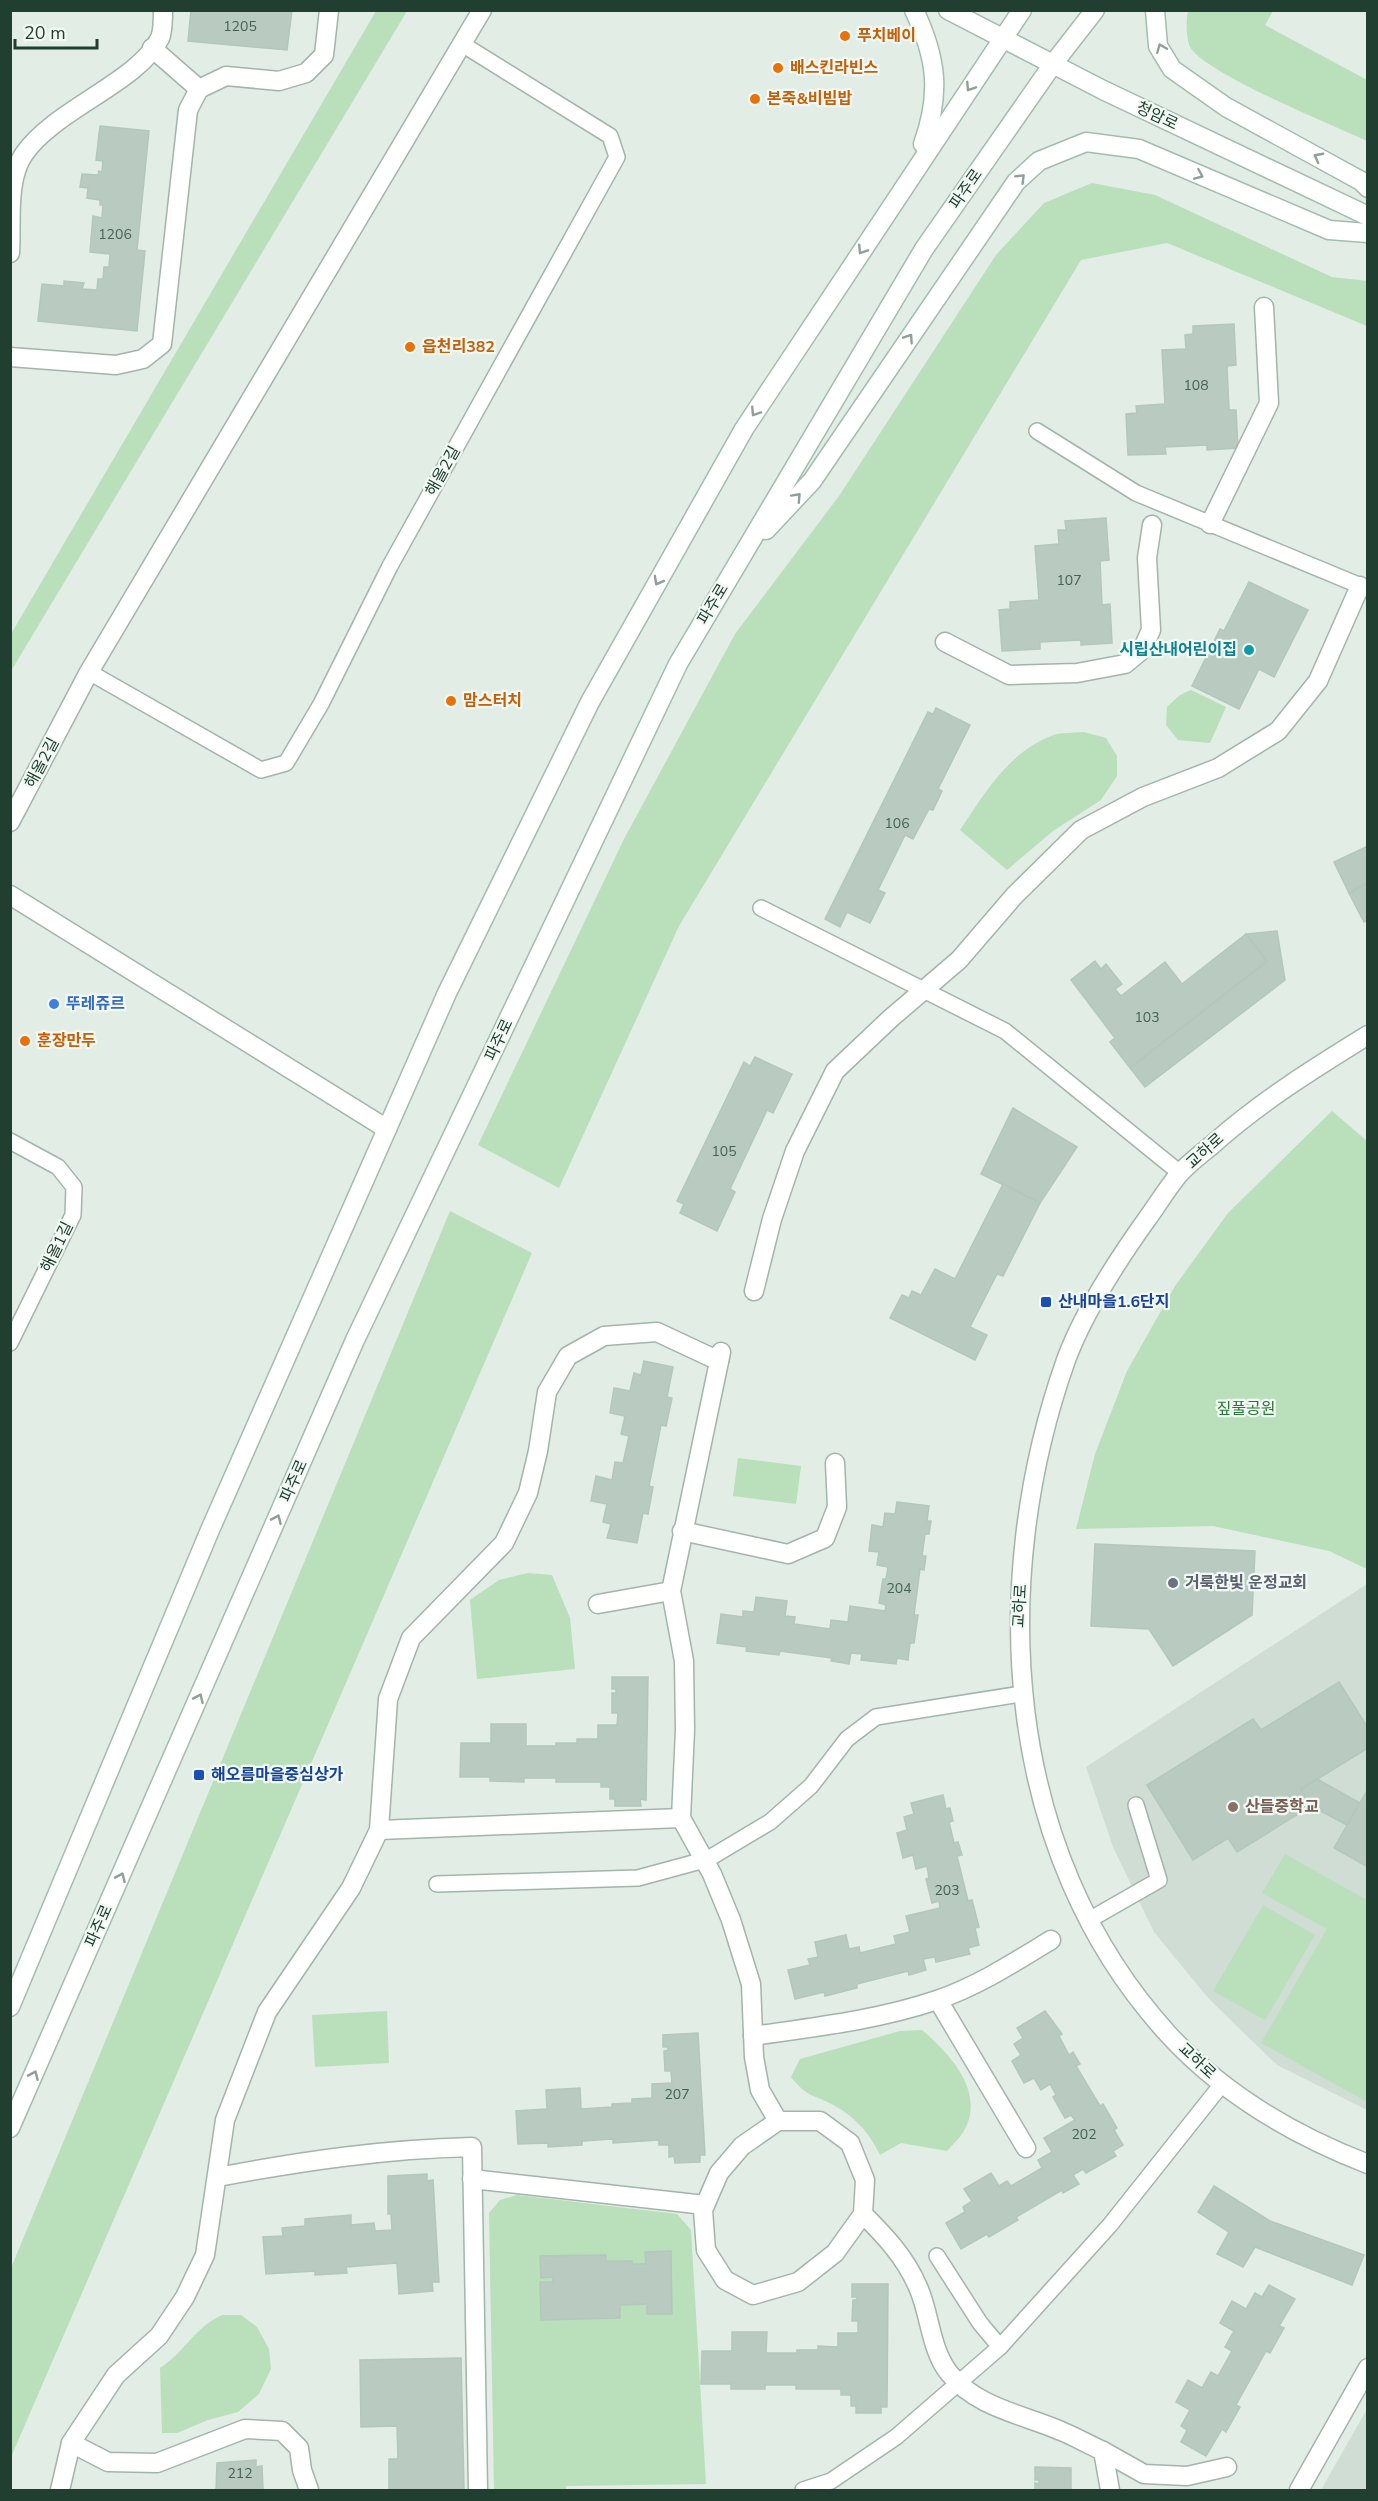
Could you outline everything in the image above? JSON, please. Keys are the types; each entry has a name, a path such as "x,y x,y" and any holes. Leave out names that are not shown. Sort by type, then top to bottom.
{"street":[{"path":"10,253 14,177 24,154 45,130 142,61 160,37 163,10"},
{"path":"10,357 116,365 143,358 162,344 188,110 199,89 226,76 279,81 306,73 324,55 329,10"},
{"name":"해올2길","path":"10,822 89,672 482,10"},
{"path":"910,176 931,122 935,83 929,42 914,10"},
{"name":"청암로","path":"948,10 1053,64 1368,216"},
{"path":"10,2007 210,1530 447,993 590,702 744,429 1022,10"},
{"name":"파주로","path":"10,2128 355,1340 678,664 924,249 1053,64 1095,10"},
{"path":"1155,10 1158,46 1172,69 1226,107 1361,181 1368,188"},
{"path":"152,48 199,89"},
{"path":"742,555 812,481 1016,182 1039,161 1086,142 1139,149 1329,230 1368,233"},
{"path":"1210,524 1269,403 1264,307"},
{"path":"945,642 1009,675 1077,673 1125,664 1142,650 1151,630 1147,558 1152,525"},
{"path":"753,1291 772,1219 795,1151 835,1071 959,960 1014,896 1081,830 1143,797 1218,768 1278,732 1318,681 1364,587"},
{"path":"10,895 387,1129"},
{"name":"교하로","path":"1368,1035 1285,1086 1241,1119 1180,1173 1113,1267 1067,1358 1035,1471 1025,1521 1018,1642 1021,1694 1029,1739 1049,1820 1076,1896 1121,1975 1168,2034 1222,2084 1279,2123 1321,2146 1368,2164"},
{"path":"60,2490 71,2443 116,2375 159,2336 184,2297 205,2255 225,2120 267,2012 351,1888 379,1830 388,1699 411,1638 504,1543 528,1493 538,1451 547,1392 568,1356 604,1336 657,1332 720,1357 671,1591 684,1661 685,1730 681,1818 704,1860 731,1920 751,1984 753,2036 760,2090 778,2121"},
{"path":"682,1531 788,1554 825,1538 837,1508 835,1463"},
{"path":"598,1604 671,1591"},
{"path":"379,1830 681,1818"},
{"path":"753,2036 855,2021 938,2000 993,1976 1051,1940"},
{"path":"938,2000 1026,2148"},
{"path":"778,2121 820,2121 850,2143 865,2180 863,2214 835,2253 798,2282 753,2295 725,2280 706,2250 703,2210 705,2205 719,2173 742,2146 778,2121"},
{"path":"218,2177 312,2159 405,2148 472,2147 478,2490"},
{"path":"472,2179 705,2205"},
{"path":"863,2214 898,2248 919,2288 933,2336 948,2372 975,2397 999,2409 1062,2431 1144,2474 1188,2476 1227,2467"},
{"path":"1299,2490 1368,2368"},
{"path":"71,2443 108,2462 157,2463 244,2429 282,2431 299,2448 302,2470 309,2490"},
{"path":"1103,2451 1110,2490"}],"lane":[{"name":"해올2길","path":"89,672 261,770 286,763 309,724 390,566 617,157 610,136 462,44"},
{"path":"1037,431 1136,493 1364,587"},
{"path":"761,908 1005,1032 1180,1173"},
{"name":"해올1길","path":"10,1141 58,1167 74,1187 73,1215 10,1343"},
{"path":"436,1884 621,1880 638,1878 704,1860 770,1822 811,1786 847,1739 876,1717 1021,1694"},
{"path":"1089,1920 1158,1880 1136,1805"},
{"path":"803,2490 831,2481 896,2437 1000,2347 1110,2225 1222,2084"},
{"path":"937,2256 980,2324 1000,2347"}],"shaded area":[{"name":"산들중학교","path":"1367,1584 1367,2110 1277,2065 1209,1999 1154,1932 1113,1847 1086,1767"},
{"path":"1367,2409 1367,2490 1321,2490"}],"green space":[{"path":"376,11 407,11 11,671 11,634"},
{"path":"1188,11 1273,11 1265,25 1367,80 1367,141 1244,84 1201,58 1190,47 1187,29"},
{"path":"1092,183 1155,195 1332,277 1367,281 1367,326 1167,243 1081,260 679,926 559,1188 478,1145 624,839 735,634 839,496 996,255 1044,203"},
{"path":"1191,690 1226,707 1210,743 1178,740 1166,725 1167,707 1180,695"},
{"path":"1084,732 1106,738 1117,756 1117,776 1101,800 1053,831 1007,870 960,830 978,802 1022,752 1055,735"},
{"name":"짚풀공원","path":"1332,1111 1367,1141 1367,1569 1329,1551 1213,1526 1076,1529 1095,1454 1127,1371 1175,1286 1228,1213"},
{"path":"450,1211 532,1253 11,2457 11,2268"},
{"path":"738,1458 801,1466 796,1504 733,1496"},
{"path":"528,1573 552,1575 570,1618 575,1669 477,1679 470,1600 499,1580"},
{"path":"1285,1854 1367,1900 1367,2102 1261,2043 1327,1929 1262,1893"},
{"path":"1263,1905 1315,1935 1265,2020 1213,1991"},
{"path":"387,2011 389,2063 315,2067 312,2015"},
{"path":"922,2030 953,2061 967,2087 971,2101 970,2115 965,2129 947,2151 901,2143 880,2155 872,2140 857,2122 837,2107 807,2093 791,2077 800,2059 900,2031"},
{"path":"517,2195 677,2214 691,2230 706,2484 566,2486 566,2490 494,2490 489,2213 500,2200"},
{"path":"222,2315 241,2315 257,2327 269,2349 271,2369 259,2394 238,2412 208,2420 177,2433 162,2433 160,2368 169,2362 204,2326"}],"building":[{"path":"191,10 292,10 287,50 188,41"},
{"path":"100,126 149,131 137,250 145,251 137,331 38,321 42,284 64,286 64,281 84,283 82,289 97,290 98,279 103,279 104,267 109,267 110,254 90,252 93,216 102,218 103,205 100,205 100,200 87,198 88,188 80,187 82,174 98,175 99,171 102,172 103,161 96,160"},
{"path":"1234,324 1236,365 1227,366 1229,410 1236,410 1238,448 1207,450 1207,445 1165,447 1166,454 1128,455 1126,414 1137,413 1136,406 1165,404 1162,350 1186,349 1185,335 1193,334 1193,326"},
{"path":"1106,518 1109,560 1100,561 1102,605 1110,604 1112,643 1081,645 1081,640 1040,642 1040,649 1002,651 999,610 1010,609 1010,602 1039,600 1035,546 1059,544 1058,530 1066,530 1065,521"},
{"name":"시립산내어린이집","path":"1249,582 1308,610 1274,677 1259,669 1239,709 1192,686 1220,629 1224,631"},
{"path":"936,708 970,725 938,789 942,791 933,810 929,809 913,839 905,835 878,890 885,893 870,923 847,912 840,927 825,919 928,712 933,714"},
{"path":"1368,846 1368,883 1349,893 1334,862"},
{"path":"1368,883 1368,920 1364,922 1349,893"},
{"path":"1277,931 1285,980 1145,1087 1130,1068 1267,961 1246,934"},
{"path":"1246,934 1267,961 1130,1068 1110,1042 1115,1038 1071,980 1095,961 1101,969 1106,964 1122,984 1115,989 1121,996 1165,962 1182,984"},
{"path":"755,1057 792,1074 773,1113 767,1110 730,1189 735,1192 717,1231 680,1213 684,1204 677,1201 744,1062 750,1066"},
{"path":"1013,1108 1077,1147 1040,1203 981,1174"},
{"path":"1003,1184 1040,1203 1003,1276 997,1274 970,1327 987,1335 975,1360 890,1318 902,1295 909,1298 912,1291 921,1295 935,1269 955,1279"},
{"path":"644,1361 673,1367 667,1397 672,1398 666,1426 661,1425 649,1486 653,1487 648,1514 643,1513 637,1543 607,1538 611,1524 603,1522 607,1504 591,1501 596,1476 612,1480 615,1462 623,1463 629,1436 621,1434 625,1416 610,1413 614,1388 630,1391 634,1373 641,1375"},
{"path":"897,1502 929,1506 927,1521 931,1521 929,1534 925,1534 922,1556 926,1556 924,1570 920,1569 914,1615 918,1615 914,1643 910,1643 908,1660 897,1658 896,1664 861,1660 862,1654 851,1653 849,1664 831,1661 832,1658 780,1651 779,1655 746,1651 747,1647 717,1643 721,1614 743,1617 743,1611 754,1612 756,1597 787,1601 785,1616 795,1617 794,1624 830,1629 831,1620 848,1622 850,1606 885,1611 886,1605 879,1603 883,1579 886,1579 888,1567 877,1565 879,1552 869,1551 872,1525 883,1527 885,1513 895,1514"},
{"name":"거룩한빛 운정교회","path":"1095,1544 1255,1551 1252,1615 1173,1666 1149,1629 1091,1626"},
{"path":"612,1677 648,1677 646,1800 640,1799 641,1806 615,1806 615,1799 610,1799 610,1787 601,1787 601,1782 556,1782 556,1778 524,1778 524,1782 490,1781 490,1777 460,1777 461,1743 491,1743 491,1724 526,1724 526,1746 556,1746 556,1743 577,1743 577,1739 598,1739 598,1725 617,1725 618,1713 612,1713 612,1693 616,1693 616,1689 612,1689"},
{"path":"1339,1682 1368,1728 1368,1748 1301,1789 1311,1806 1237,1852 1228,1838 1193,1860 1147,1785 1253,1719 1261,1730"},
{"path":"1317,1779 1360,1803 1347,1825 1311,1806 1301,1789"},
{"path":"1368,1789 1368,1867 1334,1848"},
{"path":"943,1795 946,1809 950,1808 953,1821 949,1822 954,1843 958,1842 962,1855 957,1856 968,1901 972,1900 979,1927 975,1928 979,1945 968,1948 970,1954 936,1962 935,1957 923,1959 926,1970 909,1975 908,1971 857,1984 857,1988 825,1996 824,1992 795,1999 788,1970 810,1965 808,1959 818,1957 815,1942 846,1935 849,1949 859,1947 860,1953 896,1944 894,1936 910,1932 906,1916 940,1908 939,1901 932,1903 926,1879 929,1878 927,1866 916,1869 913,1855 903,1858 897,1833 907,1830 904,1817 914,1814 911,1803"},
{"path":"1045,2011 1062,2034 1059,2036 1069,2055 1073,2052 1080,2064 1076,2066 1100,2106 1103,2104 1117,2128 1114,2130 1123,2145 1113,2151 1116,2156 1086,2173 1083,2169 1073,2175 1079,2184 1063,2193 1062,2190 1016,2217 1018,2220 989,2237 987,2234 961,2249 946,2223 965,2212 963,2207 972,2201 964,2189 991,2173 999,2186 1007,2181 1011,2186 1042,2168 1038,2160 1052,2152 1044,2138 1075,2120 1071,2115 1065,2118 1053,2097 1056,2095 1050,2084 1041,2090 1034,2078 1024,2083 1012,2061 1021,2055 1014,2044 1023,2038 1017,2028"},
{"path":"698,2033 705,2155 700,2155 700,2162 675,2163 674,2156 669,2157 669,2145 659,2145 659,2140 613,2143 613,2139 582,2141 582,2145 548,2147 548,2143 518,2144 516,2111 547,2109 546,2090 580,2088 581,2109 612,2107 612,2104 632,2103 632,2099 652,2098 652,2084 672,2083 671,2071 665,2071 664,2051 668,2050 668,2047 663,2047 663,2035"},
{"path":"427,2174 427,2181 433,2180 439,2282 432,2282 433,2291 399,2294 397,2263 346,2267 347,2273 315,2275 315,2271 266,2274 263,2237 283,2236 282,2228 305,2226 305,2219 351,2215 351,2225 374,2223 375,2231 392,2230 391,2214 388,2214 388,2176"},
{"path":"1214,2186 1270,2221 1364,2255 1352,2285 1255,2247 1243,2267 1217,2254 1229,2232 1198,2212"},
{"path":"671,2251 672,2314 647,2314 647,2304 620,2305 620,2318 541,2320 540,2282 553,2282 553,2277 541,2278 540,2256 606,2255 606,2261 632,2261 632,2264 646,2264 645,2252"},
{"path":"852,2284 888,2284 887,2407 881,2407 881,2413 856,2413 856,2406 851,2406 851,2395 841,2395 841,2389 796,2389 796,2385 765,2385 765,2389 731,2389 731,2384 701,2384 702,2351 732,2351 732,2332 767,2332 766,2353 797,2353 797,2350 818,2350 818,2346 838,2347 838,2333 858,2333 858,2321 852,2321 853,2300 857,2300 857,2297 852,2297"},
{"path":"1269,2285 1295,2299 1279,2326 1284,2328 1270,2353 1266,2351 1236,2405 1240,2407 1226,2432 1222,2429 1206,2456 1181,2442 1187,2430 1181,2426 1190,2410 1176,2402 1188,2380 1202,2388 1211,2372 1218,2376 1232,2351 1225,2347 1234,2331 1220,2323 1232,2301 1246,2309 1255,2293 1262,2297"},
{"path":"461,2358 464,2490 389,2490 389,2459 398,2459 397,2426 361,2427 360,2360"},
{"path":"256,2460 256,2467 262,2466 263,2490 216,2490 217,2463"},
{"path":"1035,2467 1071,2468 1071,2490 1035,2490 1035,2483 1039,2484 1039,2480 1035,2480"}],"place":[{"name":"푸치베이","path":"845,36"},
{"name":"배스킨라빈스","path":"778,68"},
{"name":"본죽&비빔밥","path":"755,99"},
{"name":"읍천리382","path":"410,347"},
{"name":"시립산내어린이집","path":"1249,650"},
{"name":"맘스터치","path":"451,701"},
{"name":"뚜레쥬르","path":"54,1004"},
{"name":"훈장만두","path":"25,1041"},
{"name":"산내마을1.6단지","path":"1046,1302"},
{"name":"거룩한빛 운정교회","path":"1173,1583"},
{"name":"해오름마을중심상가","path":"199,1775"},
{"name":"산들중학교","path":"1233,1807"}]}
